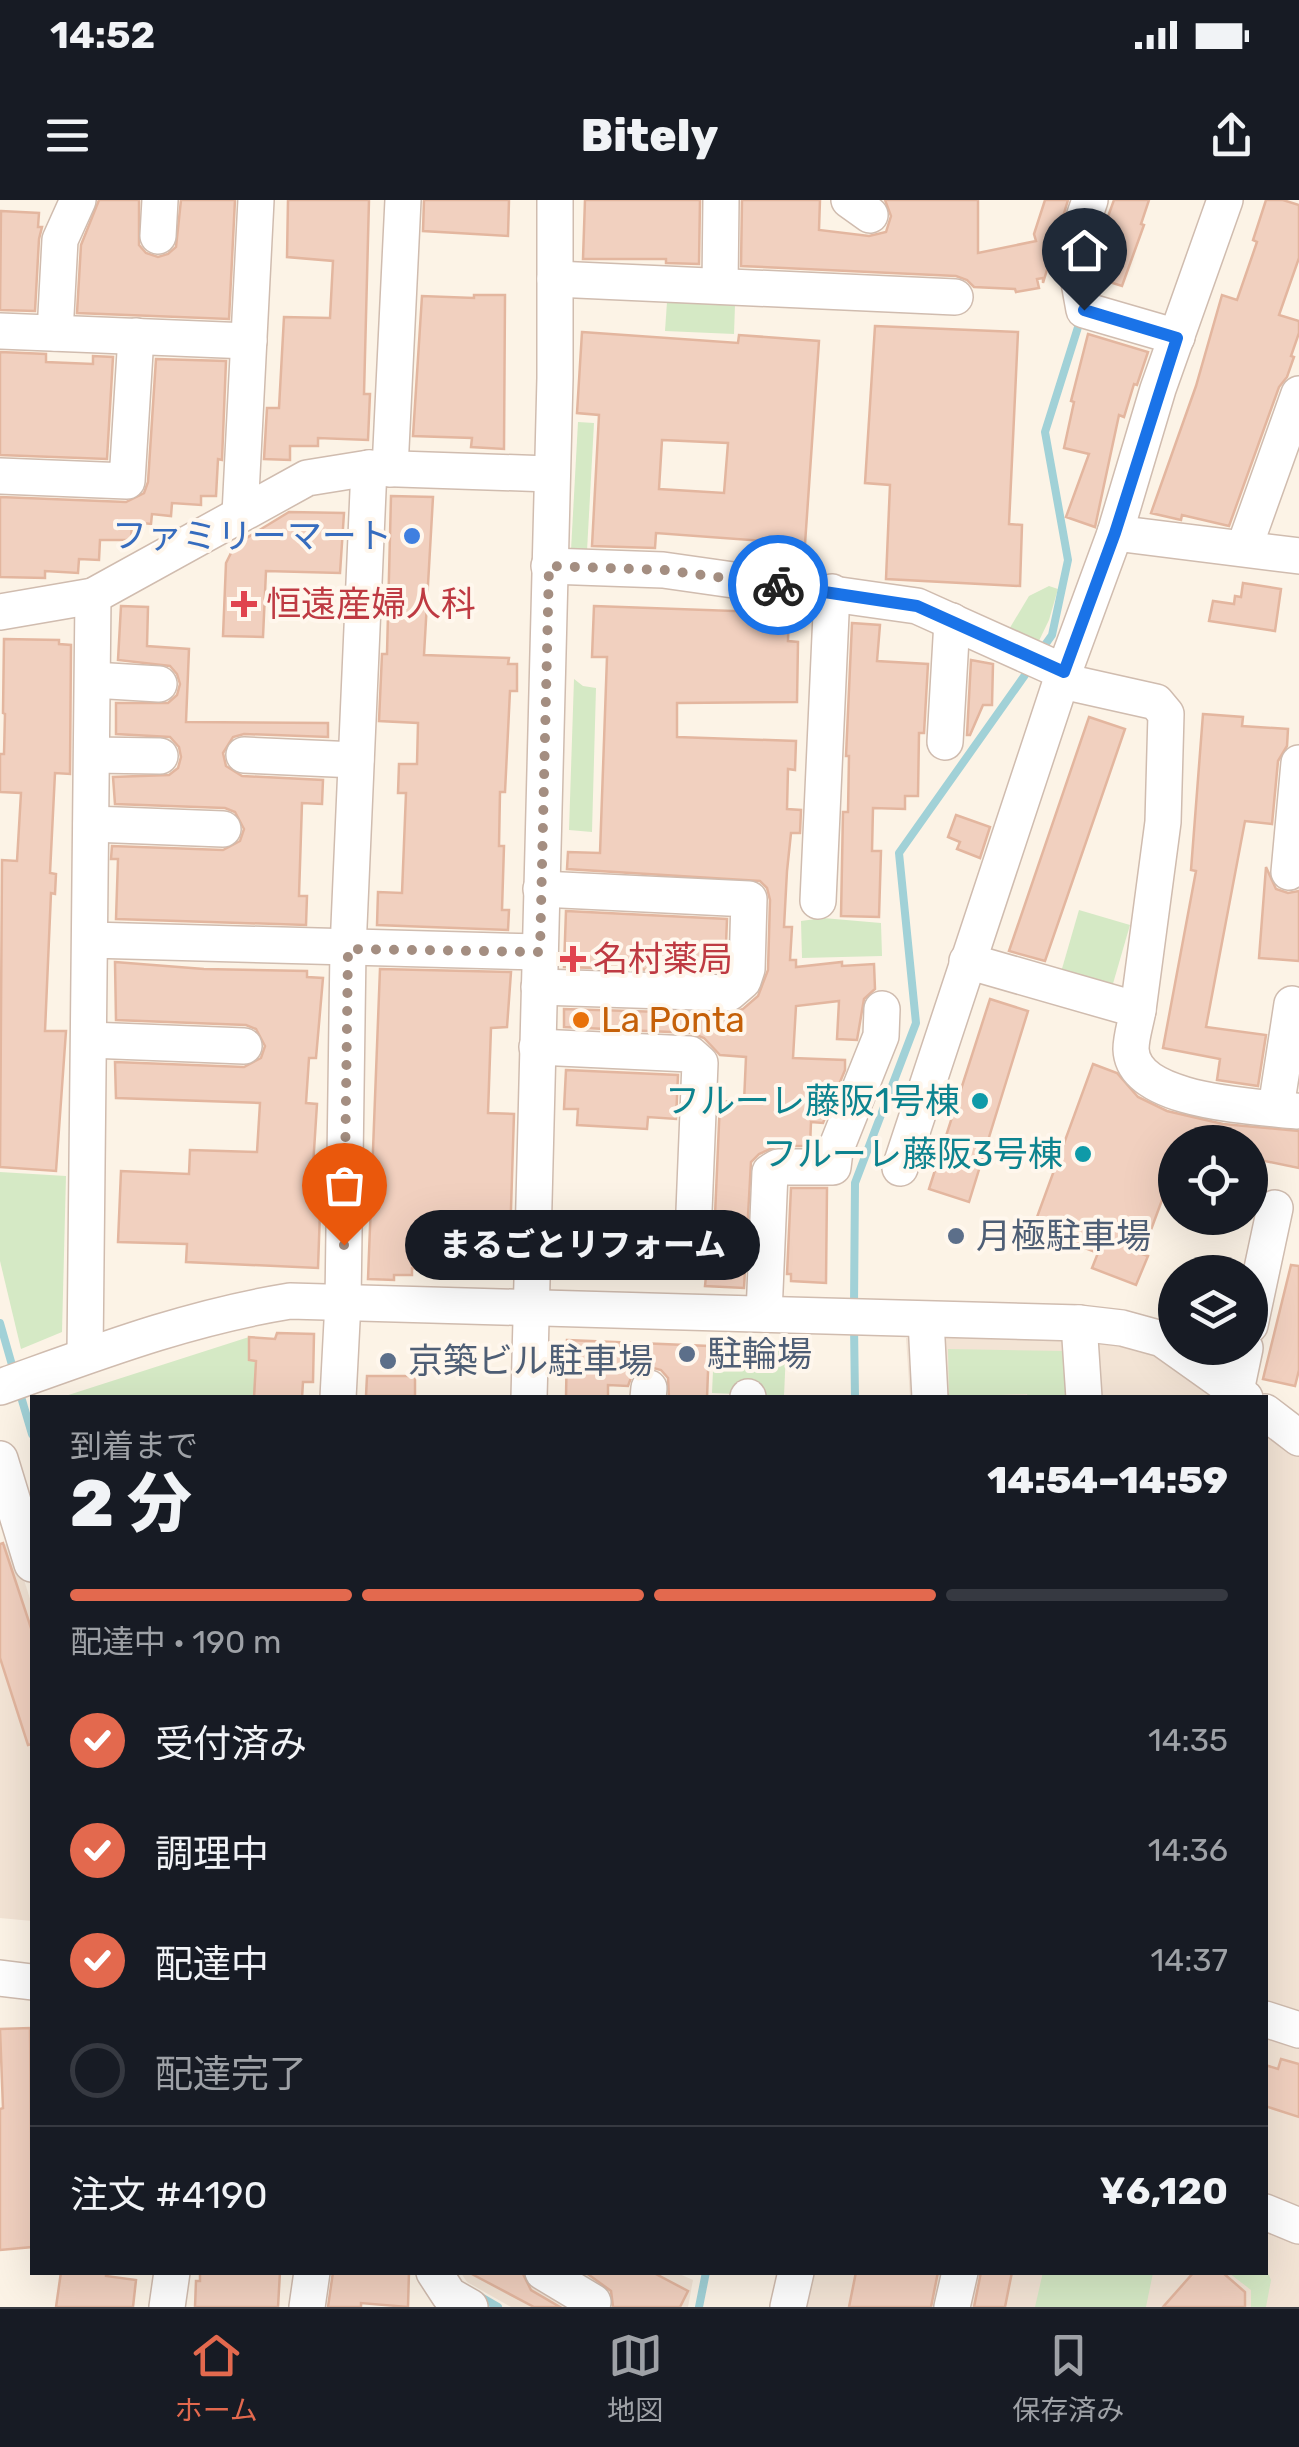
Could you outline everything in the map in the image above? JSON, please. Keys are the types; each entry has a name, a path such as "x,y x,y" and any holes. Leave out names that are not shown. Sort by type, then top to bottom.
{"street":[{"path":"55,333 60,240 78,200"},
{"path":"158,236 160,200"},
{"path":"240,514 256,200"},
{"path":"338,1395 356,760 403,200"},
{"path":"529,1395 555,200"},
{"path":"720,200 720,286"},
{"path":"1090,200 1073,249 1084,310 1177,338"},
{"path":"900,1168 966,962 1050,668 1115,533 1226,200"},
{"path":"555,279 955,296"},
{"path":"0,331 249,341"},
{"path":"0,476 127,480 136,336"},
{"path":"1244,548 1299,394"},
{"path":"0,612 93,596 306,478 379,468 550,474"},
{"path":"1115,533 1299,556"},
{"path":"549,566 664,570 917,606 1050,668 1156,702 1166,714 1162,822 1154,908 1131,1052 1142,1073 1161,1088 1191,1097 1286,1110 1292,1004"},
{"path":"818,900 832,592"},
{"path":"86,1354 93,596"},
{"path":"945,742 952,621"},
{"path":"92,680 159,684"},
{"path":"92,755 160,756"},
{"path":"244,755 356,760"},
{"path":"1289,872 1299,763"},
{"path":"91,824 223,829"},
{"path":"90,940 348,949 728,993 743,981 747,969 749,899 541,890"},
{"path":"966,962 1138,1010"},
{"path":"764,1314 770,1172 778,1167 833,1167 863,1057 880,1036 882,1010"},
{"path":"89,1040 244,1046"},
{"path":"537,1047 690,1054 700,1063 692,1260"},
{"path":"1265,1255 1275,1208"},
{"path":"13,1382 86,1354 233,1310 290,1300 1079,1323 1122,1328 1162,1339 1220,1388 1234,1365"},
{"path":"926,1320 930,1395"},
{"path":"1079,1323 1084,1395"},
{"path":"1268,1414 1299,1438"},
{"path":"0,1459 10,1527 30,1561"},
{"path":"0,1978 30,1982"},
{"path":"1268,2020 1299,2030"},
{"path":"1268,2213 1299,2226"},
{"path":"167,2307 172,2275"},
{"path":"307,2307 312,2275"},
{"path":"549,2275 595,2305"},
{"path":"788,2307 795,2275"},
{"path":"952,2307 959,2275"}],"shaded area":[{"path":"1008,1334 1152,1347 1158,1351 1158,1365 1179,1365 1223,1395 910,1395 906,1338"},
{"path":"1268,1431 1299,1456 1299,2307 774,2307 782,2275 1268,2275"},
{"path":"12,1542 30,1599 30,1921 0,1918 0,1546"},
{"path":"462,2275 682,2275 693,2280 688,2307 511,2307 467,2282"}],"green space":[{"path":"667,302 735,305 734,334 665,331"},
{"path":"578,422 594,423 587,551 571,550"},
{"path":"1049,586 1058,589 1036,647 1008,631 1029,596"},
{"path":"574,679 583,686 596,688 592,832 569,830"},
{"path":"1079,910 1130,925 1110,994 1059,979"},
{"path":"823,918 881,923 882,956 802,958 801,921"},
{"path":"0,1172 66,1176 62,1332 21,1349 0,1261"},
{"path":"249,1337 249,1359 256,1361 254,1395 68,1395"},
{"path":"714,1348 786,1351 784,1395 712,1393"},
{"path":"948,1349 1065,1351 1069,1395 949,1395"},
{"path":"1268,2273 1271,2280 1266,2307 1251,2307 1251,2290 1232,2275"},
{"path":"1042,2275 1153,2275 1146,2307 1035,2307"}],"building":[{"path":"99,200 139,200 139,245 146,253 158,257 176,247 181,200 235,200 229,319 77,313 81,245"},
{"path":"288,200 369,200 364,394 370,394 368,440 318,438 318,446 290,446 290,460 264,459 267,408 279,408 284,317 330,318 333,261 287,257"},
{"path":"424,200 509,200 508,236 423,231"},
{"path":"585,200 700,200 699,264 666,263 666,259 583,259"},
{"path":"742,200 820,200 819,230 869,236 886,232 891,216 885,200 978,200 978,253 1036,241 1034,234 1045,200 1068,200 1043,283 1043,278 1037,279 1039,288 1016,292 974,287 956,276 741,266"},
{"path":"1114,200 1149,200 1122,286 1100,279 1095,252"},
{"path":"1266,200 1299,205 1299,258 1279,315 1299,321 1287,377 1279,387 1229,526 1182,515 1181,520 1151,513 1196,386 1222,295 1237,300 1257,242 1253,240"},
{"path":"1,211 39,213 38,227 42,227 35,311 0,310"},
{"path":"505,295 504,449 471,447 472,438 413,436 422,296"},
{"path":"875,326 1018,332 1009,524 1022,525 1020,586 886,579 890,485 865,483"},
{"path":"582,332 738,343 739,335 819,341 805,544 656,533 655,548 592,546 599,415 577,413","holes":["662,440 728,443 724,493 659,489"]},
{"path":"1088,334 1148,352 1124,417 1119,415 1095,527 1066,517 1089,454 1064,448"},
{"path":"0,352 46,354 46,362 93,364 93,356 113,357 107,459 0,455"},
{"path":"156,359 226,361 222,460 218,459 216,496 201,496 201,505 172,503 171,516 152,514 151,524 132,522 131,540 100,540 99,560 79,559 78,573 45,571 45,578 0,577 0,497 126,502 144,493 148,482"},
{"path":"391,496 433,497 424,655 509,658 508,664 517,664 517,691 510,691 505,792 500,792 499,846 504,846 502,910 509,910 508,930 377,925 378,892 402,893 406,793 398,793 399,764 417,764 418,723 379,721 382,654 387,654"},
{"name":"恒遠産婦人科","path":"289,512 344,513 340,573 266,571 263,637 223,636 226,563 235,545"},
{"path":"1243,583 1281,589 1275,631 1209,621 1213,601 1234,604 1235,596 1241,597"},
{"path":"121,606 148,607 147,646 189,649 186,722 328,723 328,737 244,734 233,737 223,753 226,766 242,776 323,780 322,804 302,803 299,896 307,896 306,925 116,919 118,859 111,859 112,846 223,850 240,841 244,829 235,812 225,808 115,804 113,777 169,775 178,768 181,757 179,747 170,737 116,734 116,703 168,703 177,695 180,684 170,666 118,660"},
{"path":"594,606 761,612 761,607 789,609 788,641 798,642 797,702 677,703 677,737 796,741 795,770 788,769 787,809 801,810 800,833 791,833 787,871 784,927 792,927 790,960 796,960 796,967 842,962 842,966 874,964 875,989 864,999 857,1040 837,1039 839,1001 796,1006 793,1058 845,1060 845,1070 823,1123 811,1122 810,1146 777,1146 751,1162 744,1288 705,1286 713,1261 720,1101 744,1102 746,1057 720,1055 704,1038 691,1033 564,1027 564,1009 730,1014 758,996 768,970 770,900 760,881 567,869 568,852 600,853 607,657 592,657"},
{"path":"852,623 880,625 877,661 928,664 924,733 919,733 918,796 905,796 905,809 873,808 872,851 881,851 879,917 841,916 843,812 848,812 846,756"},
{"path":"4,639 59,640 59,644 71,645 70,774 55,773 50,873 56,874 55,894 51,893 45,1031 66,1031 56,1171 0,1167 2,860 17,861 21,793 0,792 0,754 4,754"},
{"path":"971,660 993,664 992,705 983,705 967,735"},
{"path":"1203,714 1243,717 1242,726 1288,729 1287,746 1278,761 1272,824 1245,821 1206,1027 1266,1035 1258,1086 1217,1080 1220,1059 1163,1048 1196,871 1191,870"},
{"path":"1089,717 1125,729 1045,961 1009,951"},
{"path":"956,815 990,827 980,858 957,849 960,842 948,837"},
{"path":"1266,867 1276,889 1299,891 1299,961 1259,958"},
{"path":"566,911 727,919 725,969 721,972 564,967"},
{"path":"115,962 307,971 307,977 323,978 316,1058 309,1058 306,1103 317,1104 312,1182 321,1183 318,1268 186,1262 187,1244 118,1242 121,1171 189,1174 190,1150 257,1152 260,1103 116,1098 115,1062 244,1067 261,1058 265,1046 256,1029 246,1025 116,1020"},
{"path":"380,969 511,972 507,1027 491,1028 488,1113 514,1114 509,1272 412,1268 412,1275 394,1275 394,1280 368,1279"},
{"name":"フルーレ藤阪1号棟","path":"990,999 1028,1011 969,1202 929,1189"},
{"path":"1093,1064 1117,1073 1138,1097 1167,1111 1234,1125 1158,1125 1158,1211 1142,1254 1148,1256 1136,1285 1092,1268 1098,1253 1033,1228"},
{"path":"566,1070 678,1075 676,1119 648,1117 647,1129 577,1125 578,1109 564,1109"},
{"path":"1268,1128 1299,1131 1299,1168 1268,1162"},
{"path":"791,1188 827,1188 826,1283 791,1281 791,1274 787,1274"},
{"path":"1291,1265 1299,1266 1299,1370 1295,1386 1263,1379"},
{"path":"277,1333 314,1334 313,1382 303,1382 302,1395 254,1395 256,1361 249,1360 249,1337 275,1339"},
{"path":"567,1340 709,1346 707,1395 669,1395 668,1378 661,1370 650,1367 632,1375 628,1386 608,1385 608,1395 566,1395"},
{"path":"367,1376 415,1376 415,1395 366,1395"},
{"path":"3,1543 30,1625 28,1745 0,1658"},
{"path":"30,2028 30,2247 0,2250 3,2108 0,2029"},
{"path":"1281,2059 1299,2064 1299,2117 1268,2107 1268,2066 1278,2069"},
{"path":"61,2275 106,2275 136,2280 133,2307 56,2307"},
{"path":"200,2275 280,2275 278,2307 195,2307 196,2281 200,2281"},
{"path":"333,2275 409,2275 408,2307 361,2303 361,2307 328,2307"},
{"path":"474,2275 524,2275 531,2290 560,2307 534,2307"},
{"path":"589,2275 658,2275 688,2291 680,2307 613,2307 611,2291"},
{"path":"855,2275 937,2275 931,2307 849,2307"},
{"path":"980,2275 1011,2275 1005,2307 974,2307"},
{"path":"1191,2275 1225,2275 1245,2292 1245,2307 1163,2307"}],"waterway":[{"path":"1040,652 1052,635 1068,560 1045,432 1079,324"},
{"path":"854,1306 855,1183 916,1023 899,853 1030,668"},
{"path":"0,1323 14,1372"},
{"path":"854,1325 855,1395"},
{"path":"19,1390 30,1427"},
{"path":"699,2307 705,2275"},
{"path":"479,2296 498,2307"}],"way so far":[{"path":"344,1245 348,949 540,952 549,566 664,570 778,585"}],"place":[{"name":"ファミリーマート","path":"412,536"},
{"name":"恒遠産婦人科","path":"244,604"},
{"name":"名村薬局","path":"573,959"},
{"name":"La Ponta","path":"581,1020"},
{"name":"フルーレ藤阪1号棟","path":"980,1101"},
{"name":"フルーレ藤阪3号棟","path":"1083,1154"},
{"name":"月極駐車場","path":"956,1236"},
{"name":"まるごとリフォーム","path":"344,1245"},
{"name":"駐輪場","path":"687,1354"},
{"name":"京築ビル駐車場","path":"388,1361"}],"route":[{"path":"778,585 917,606 1064,672 1115,533 1177,338 1084,310"}]}
